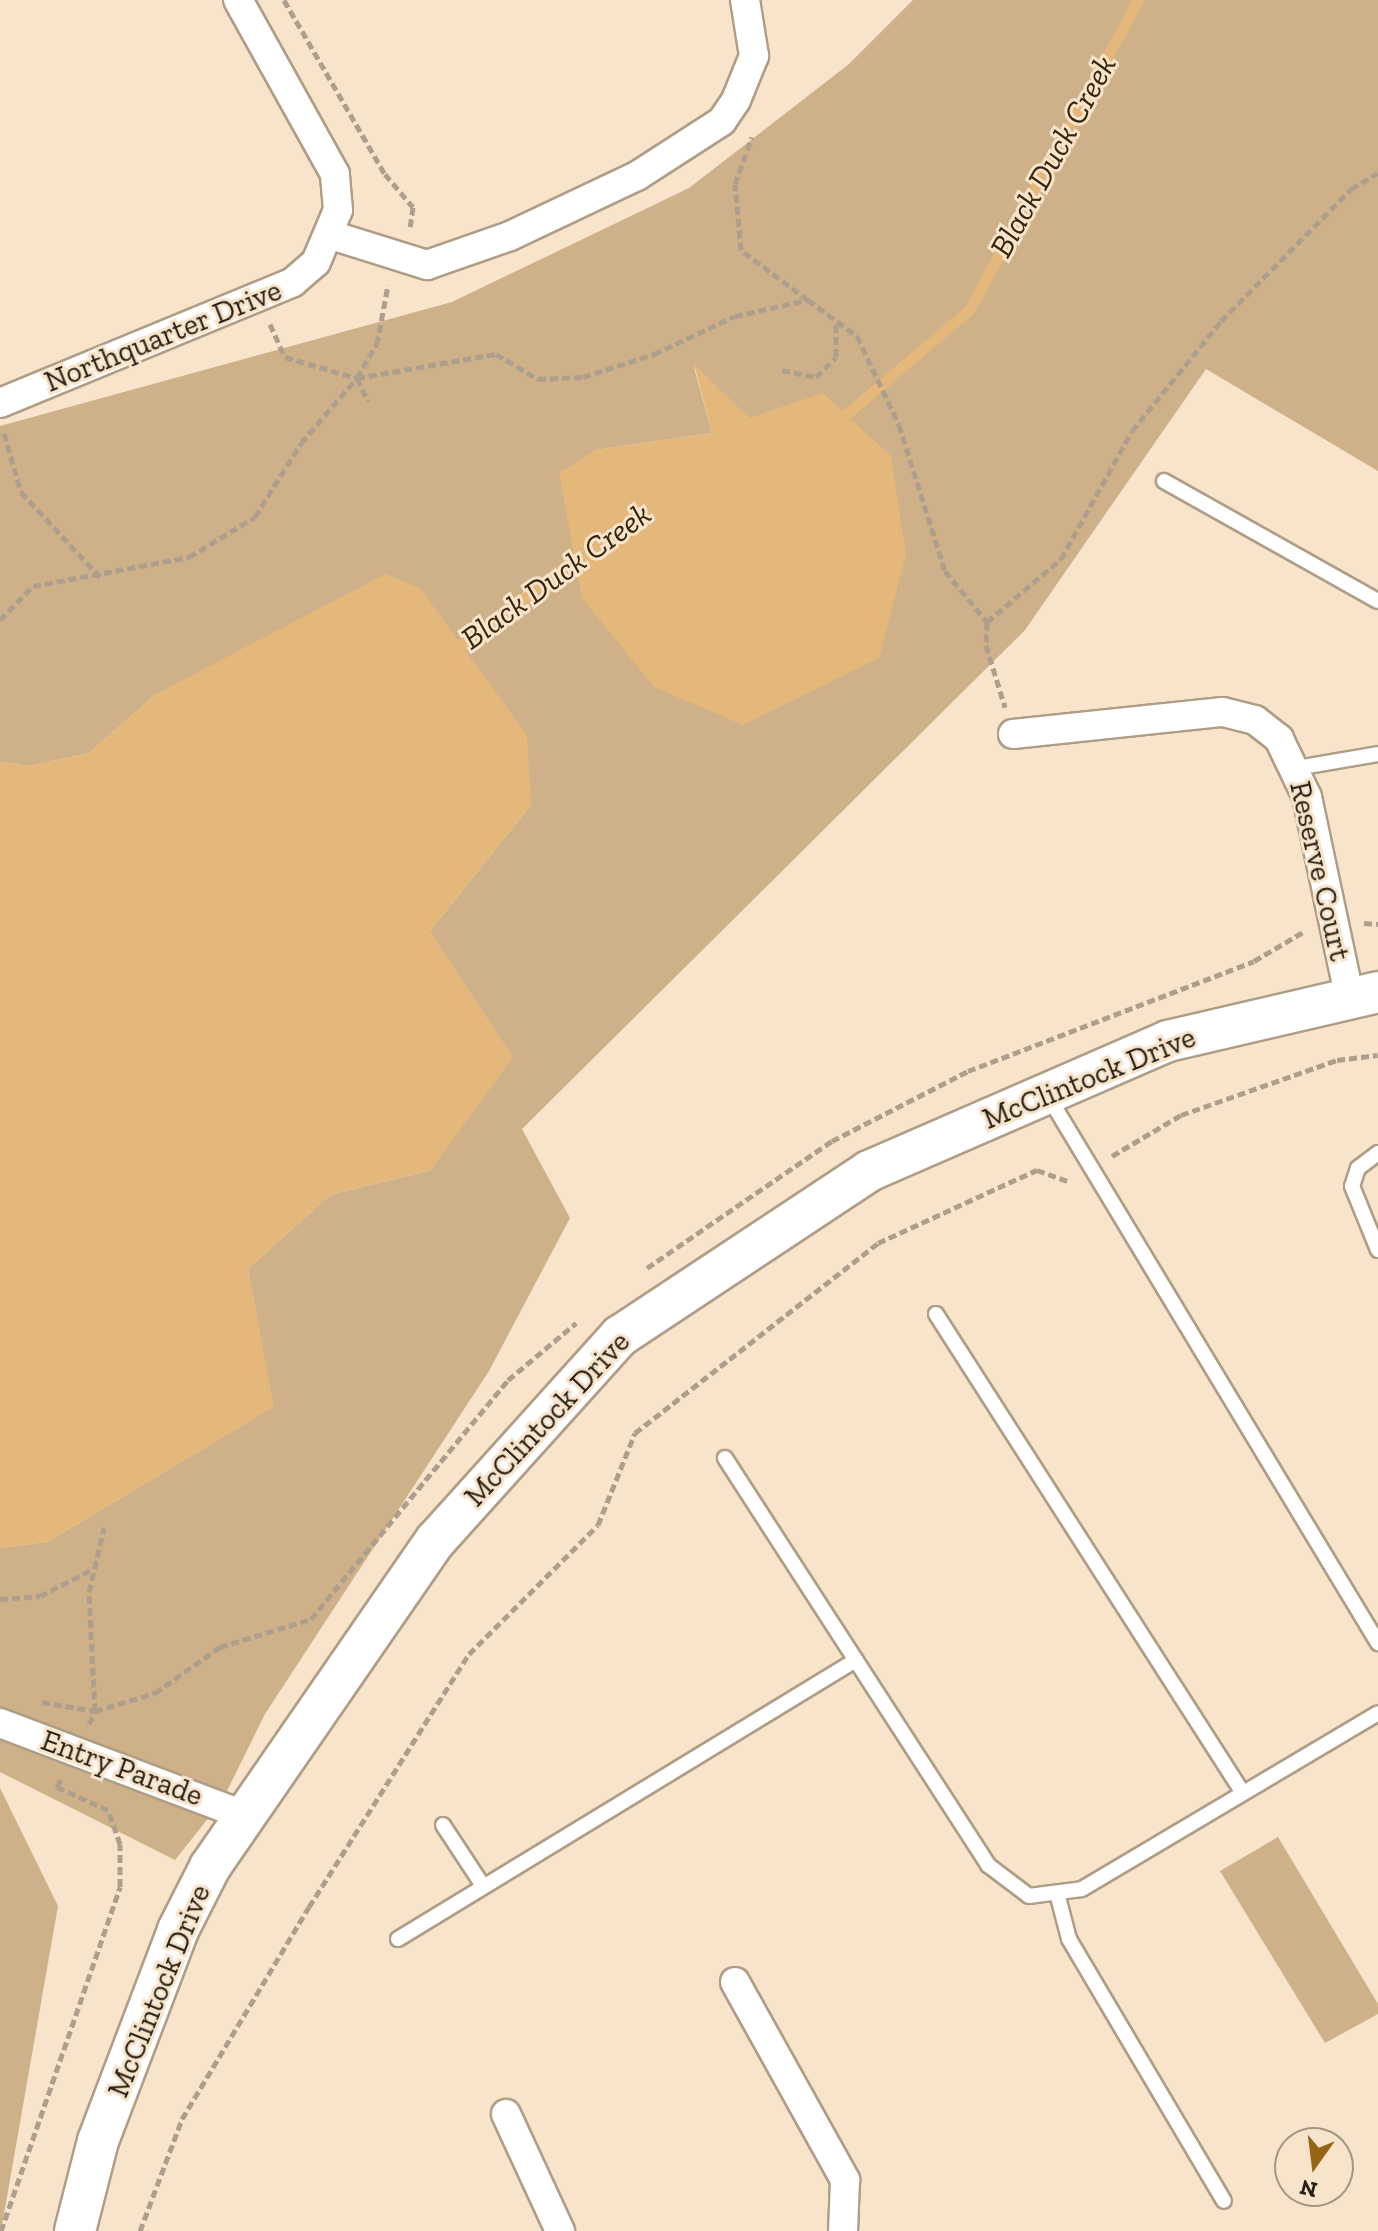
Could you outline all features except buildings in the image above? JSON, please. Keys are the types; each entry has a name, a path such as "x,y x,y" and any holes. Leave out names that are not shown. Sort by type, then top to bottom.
{"street":[{"path":"238,0 329,157 338,190 331,235 398,261 427,265 510,236 700,137 722,121 749,77 756,32 745,0"},
{"name":"Northquarter Drive","path":"3,393 258,298 293,282 331,235"},
{"name":"Reserve Court","path":"1013,734 1223,712 1255,720 1279,739 1297,768 1363,994"},
{"name":"McClintock Drive","path":"75,2231 98,2141 178,1930 243,1815 436,1540 620,1336 869,1171 1168,1041 1363,994"},
{"name":"Entry Parade","path":"0,1723 243,1815"},
{"path":"735,1982 845,2180 843,2231"},
{"path":"506,2114 560,2231"}],"lane":[{"path":"1164,481 1378,601"},
{"path":"1297,768 1378,754"},
{"path":"1046,1093 1378,1643"},
{"path":"1378,1153 1358,1168 1352,1186 1378,1250"},
{"path":"936,1314 1241,1790"},
{"path":"725,1458 988,1865 1029,1896 1058,1897 1378,1713"},
{"path":"398,1939 856,1660"},
{"path":"443,1825 483,1886"},
{"path":"1058,1897 1069,1939 1224,2201"}],"path":[{"path":"0,620 33,586 101,578 189,557 255,517 301,443 357,378 377,344 413,207 385,174 284,0"},
{"path":"755,130 735,184 741,250 857,336 899,425 945,571 987,622 986,645 1013,734"},
{"path":"987,622 1061,559 1132,431 1221,321 1351,189 1378,173"},
{"path":"258,298 285,357 357,378 496,354 538,379 583,377 735,316 808,300"},
{"path":"782,370 816,377 836,357 836,321"},
{"path":"357,378 368,402"},
{"path":"3,438 21,492 101,578"},
{"path":"140,2231 182,2119 309,1907 469,1654 598,1525 635,1433 878,1243 1037,1170 1069,1183 1181,1115 1337,1060 1378,1055"},
{"path":"1,2231 120,1887 120,1844 108,1810 57,1787 95,1711 91,1570 104,1528"},
{"path":"0,1599 40,1596 91,1570"}],"shaded area":[{"path":"913,0 1378,0 1378,471 1206,369 1025,630 522,1129 570,1218 489,1371 265,1714 222,1801 175,1860 0,1772 0,1548 47,1542 273,1407 248,1269 330,1195 431,1170 430,931 531,805 156,694 89,753 30,766 0,762 0,426 452,302 689,188 849,64","holes":["694,367 749,418 743,725 595,450 712,433"]},
{"path":"694,364 749,418 823,393 891,456 906,555 879,658 743,725 654,687 582,598 559,473 595,450 712,433"},
{"path":"385,574 420,588 527,735 531,805 430,931 513,1057 431,1170 330,1195 248,1269 274,1407 47,1542 0,1548 0,762 30,766 89,753 156,694"},
{"path":"0,1788 58,1906 1,2231 0,2231"},
{"path":"1278,1837 1378,2004 1378,2014 1325,2043 1220,1871"}],"waterway":[{"name":"Black Duck Creek","path":"836,423 969,310 1138,0"},
{"name":"Black Duck Creek","path":"452,652 585,551"}]}
